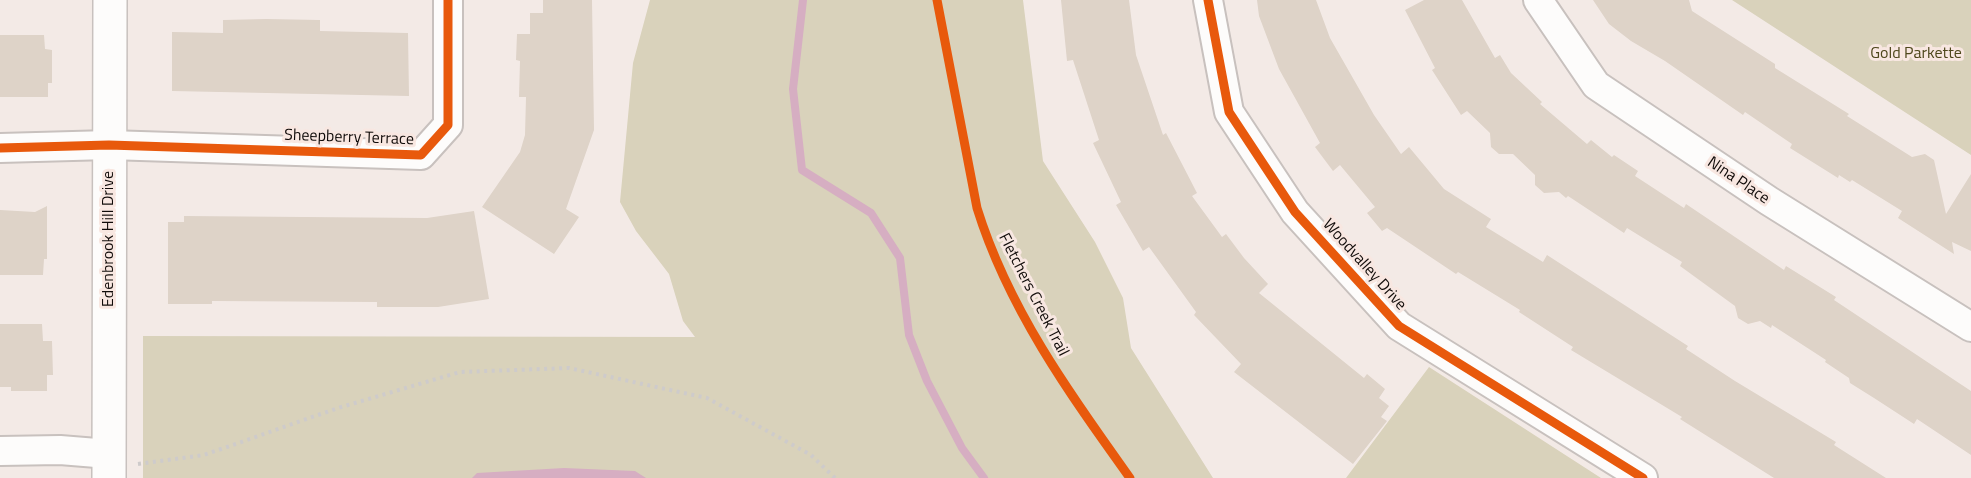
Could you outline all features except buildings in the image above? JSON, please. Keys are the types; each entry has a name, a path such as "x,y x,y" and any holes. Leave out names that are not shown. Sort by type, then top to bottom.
{"street":[{"name":"Edenbrook Hill Drive","path":"109,466 110,0"},
{"name":"Sheepberry Terrace","path":"0,148 109,145 421,155 448,125 448,0"},
{"name":"Woodvalley Drive","path":"1208,0 1229,112 1303,220 1399,326 1643,478"},
{"name":"Nina Place","path":"1538,0 1596,85 1769,201 1971,327"},
{"path":"0,451 60,450 109,466"}],"path":[{"path":"109,466 141,465 204,455 338,408 460,372 569,368 707,398 811,454 836,478"}],"green space":[{"path":"650,0 1023,0 1043,161 1095,242 1123,298 1131,348 1213,478 143,478 143,336 695,337 683,321 669,274 636,231 620,202 633,63"},
{"name":"Gold Parkette","path":"1732,0 1971,0 1971,155"},
{"path":"1429,367 1601,478 1346,478"}],"shaded area":[{"path":"564,468 635,471 646,478 472,478 477,473"}],"waterway":[{"path":"803,0 793,89 802,170 871,213 900,258 909,335 927,381 962,448 984,478"}],"cycle path":[{"path":"0,148 109,145 421,155 448,125 448,0"},
{"name":"Fletchers Creek Trail","path":"937,0 977,208 990,245 1005,280 1042,349 1130,478"},
{"path":"1208,0 1229,112 1295,212 1399,326 1643,478"}]}
